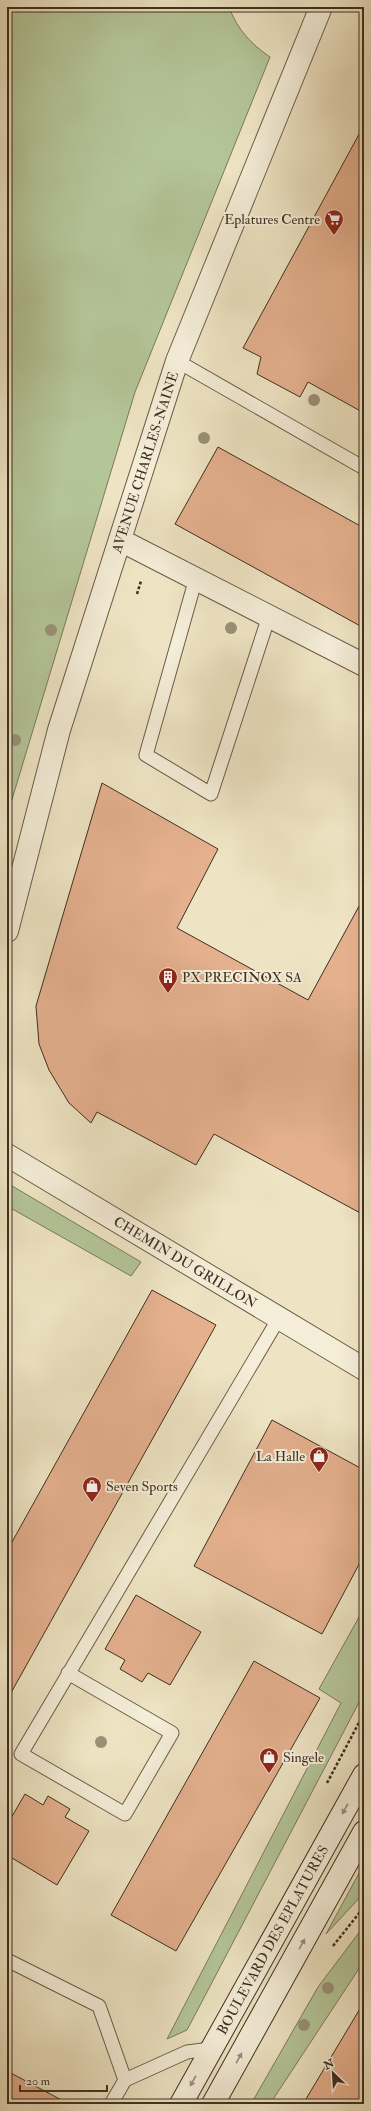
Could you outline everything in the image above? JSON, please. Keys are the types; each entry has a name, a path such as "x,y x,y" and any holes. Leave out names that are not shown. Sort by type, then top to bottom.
{"street":[{"name":"AVENUE CHARLES-NAINE","path":"7,931 59,730 177,361 321,7"},
{"path":"120,540 364,665"},
{"name":"CHEMIN DU GRILLON","path":"7,1155 364,1369"},
{"name":"BOULEVARD DES EPLATURES","path":"180,2104 364,1775"},
{"name":"BOULEVARD DES EPLATURES","path":"213,2104 364,1832"}],"lane":[{"path":"177,361 364,468"},
{"path":"196,578 146,755 211,794 269,616"},
{"path":"68,1673 172,1733 125,1814 20,1754 68,1673 279,1318"},
{"path":"7,1960 99,2006 124,2080"},
{"path":"111,2104 124,2080 188,2052 211,2048"}],"green space":[{"path":"7,7 229,7 240,29 257,47 270,57 135,392 7,816"},
{"path":"7,1183 141,1262 131,1276 7,1206"},
{"path":"364,1608 364,1693 187,2030 167,2039 341,1703 319,1689"},
{"path":"364,1864 364,1893 326,1934"},
{"path":"364,1926 364,1961 270,2104 251,2104 318,1987"}],"building":[{"name":"Eplatures Centre","path":"364,125 364,413 308,382 300,397 257,374 261,357 243,348"},
{"path":"218,447 364,528 364,628 175,524"},
{"name":"PX PRECINOX SA","path":"102,783 218,849 177,928 308,1000 364,897 364,1215 214,1134 196,1165 97,1112 91,1123 69,1103 49,1070 39,1044 36,1006"},
{"path":"152,1290 216,1325 7,1700 7,1551"},
{"path":"272,1420 364,1470 364,1555 322,1634 194,1566"},
{"path":"136,1595 201,1632 170,1685 148,1673 142,1682 120,1669 125,1660 105,1649"},
{"path":"254,1661 320,1698 176,1951 111,1915"},
{"path":"25,1794 43,1805 48,1796 70,1809 65,1817 89,1831 57,1885 7,1855 7,1825"},
{"path":"364,2002 364,2104 303,2104"},
{"path":"7,2071 69,2104 7,2104"}],"place":[{"name":"Eplatures Centre","path":"334,236"},
{"name":"PX PRECINOX SA","path":"168,994"},
{"name":"La Halle","path":"319,1473"},
{"name":"Seven Sports","path":"92,1503"},
{"name":"Singele","path":"269,1774"}]}
